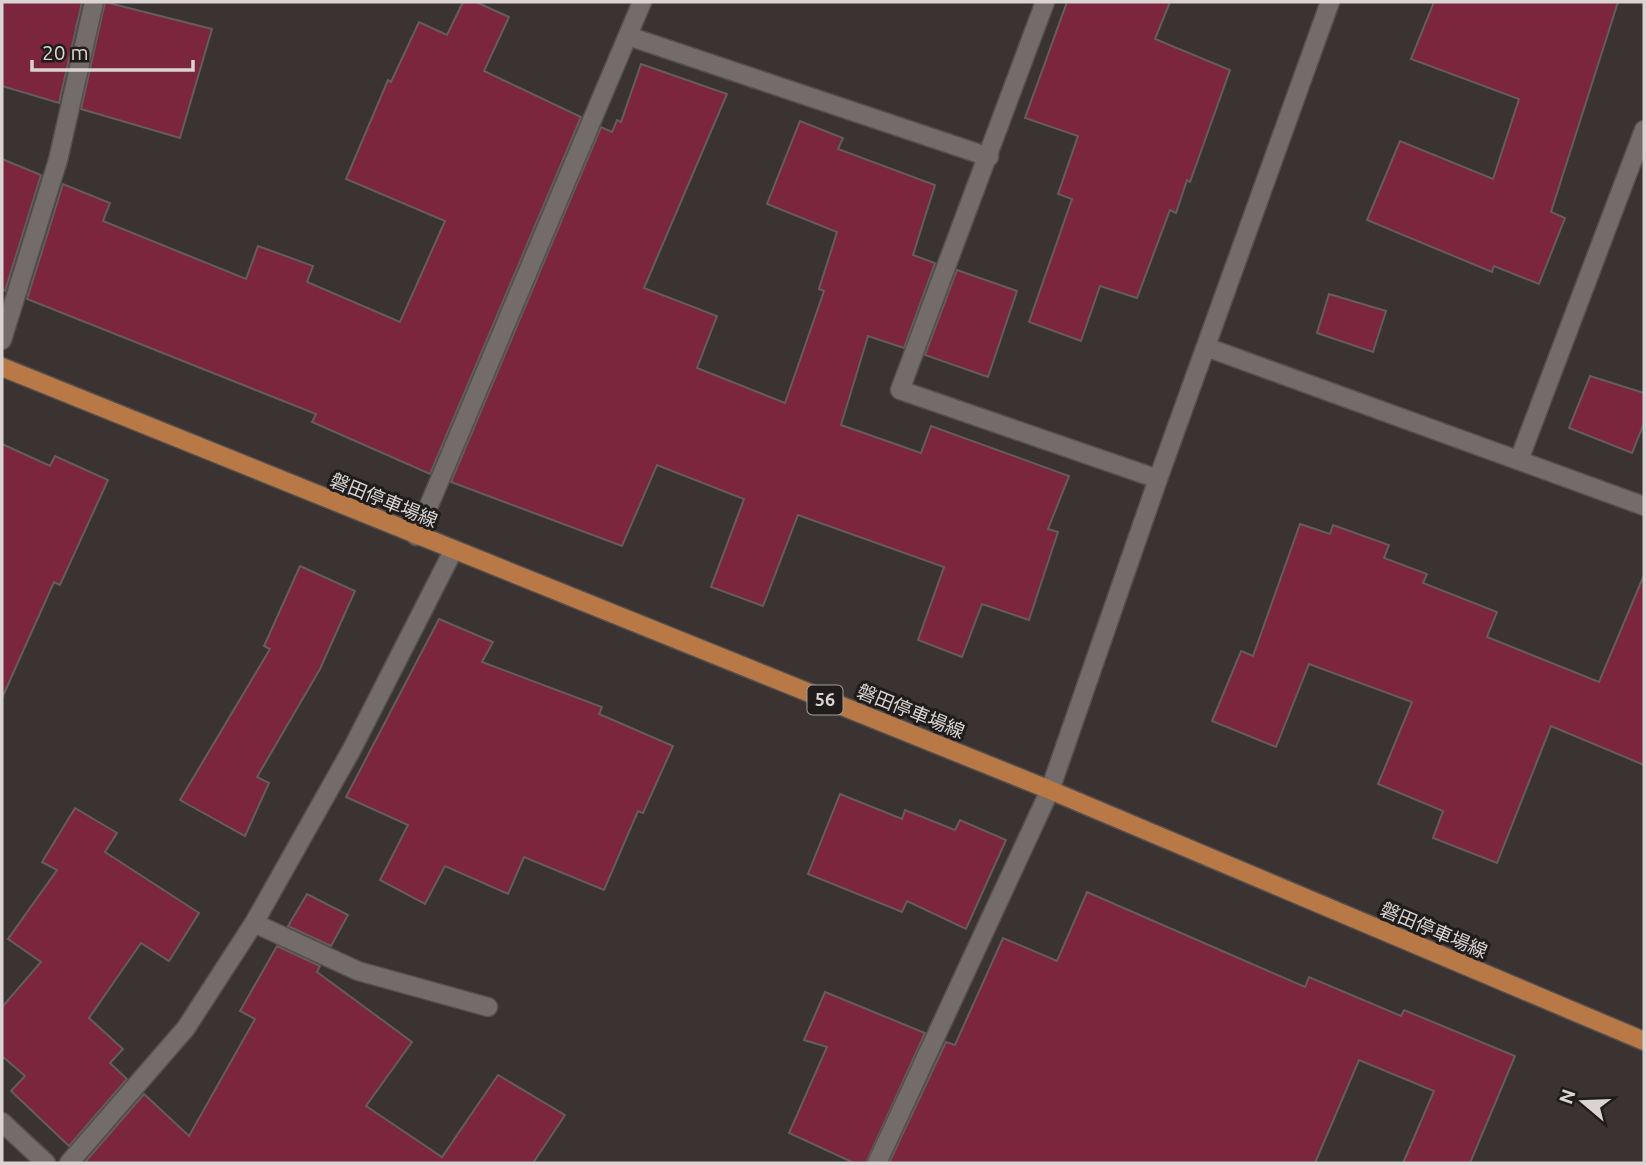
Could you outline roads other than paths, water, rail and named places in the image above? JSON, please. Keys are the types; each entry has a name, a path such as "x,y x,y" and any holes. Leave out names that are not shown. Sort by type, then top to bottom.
{"main road":[{"name":"磐田停車場線","path":"2,367 1050,790 1644,1041"}],"street":[{"path":"2,340 58,160 94,2"},
{"path":"416,536 642,2"},
{"path":"1045,2 900,390 1158,479"},
{"path":"877,1163 1050,790 1158,479 1331,2"},
{"path":"628,36 989,157"},
{"path":"1519,460 1644,130"},
{"path":"1206,347 1644,506"},
{"path":"69,1163 186,1028 254,923 352,749 453,551"},
{"path":"254,923 358,971 488,1007"},
{"path":"2,1122 46,1163"}]}
